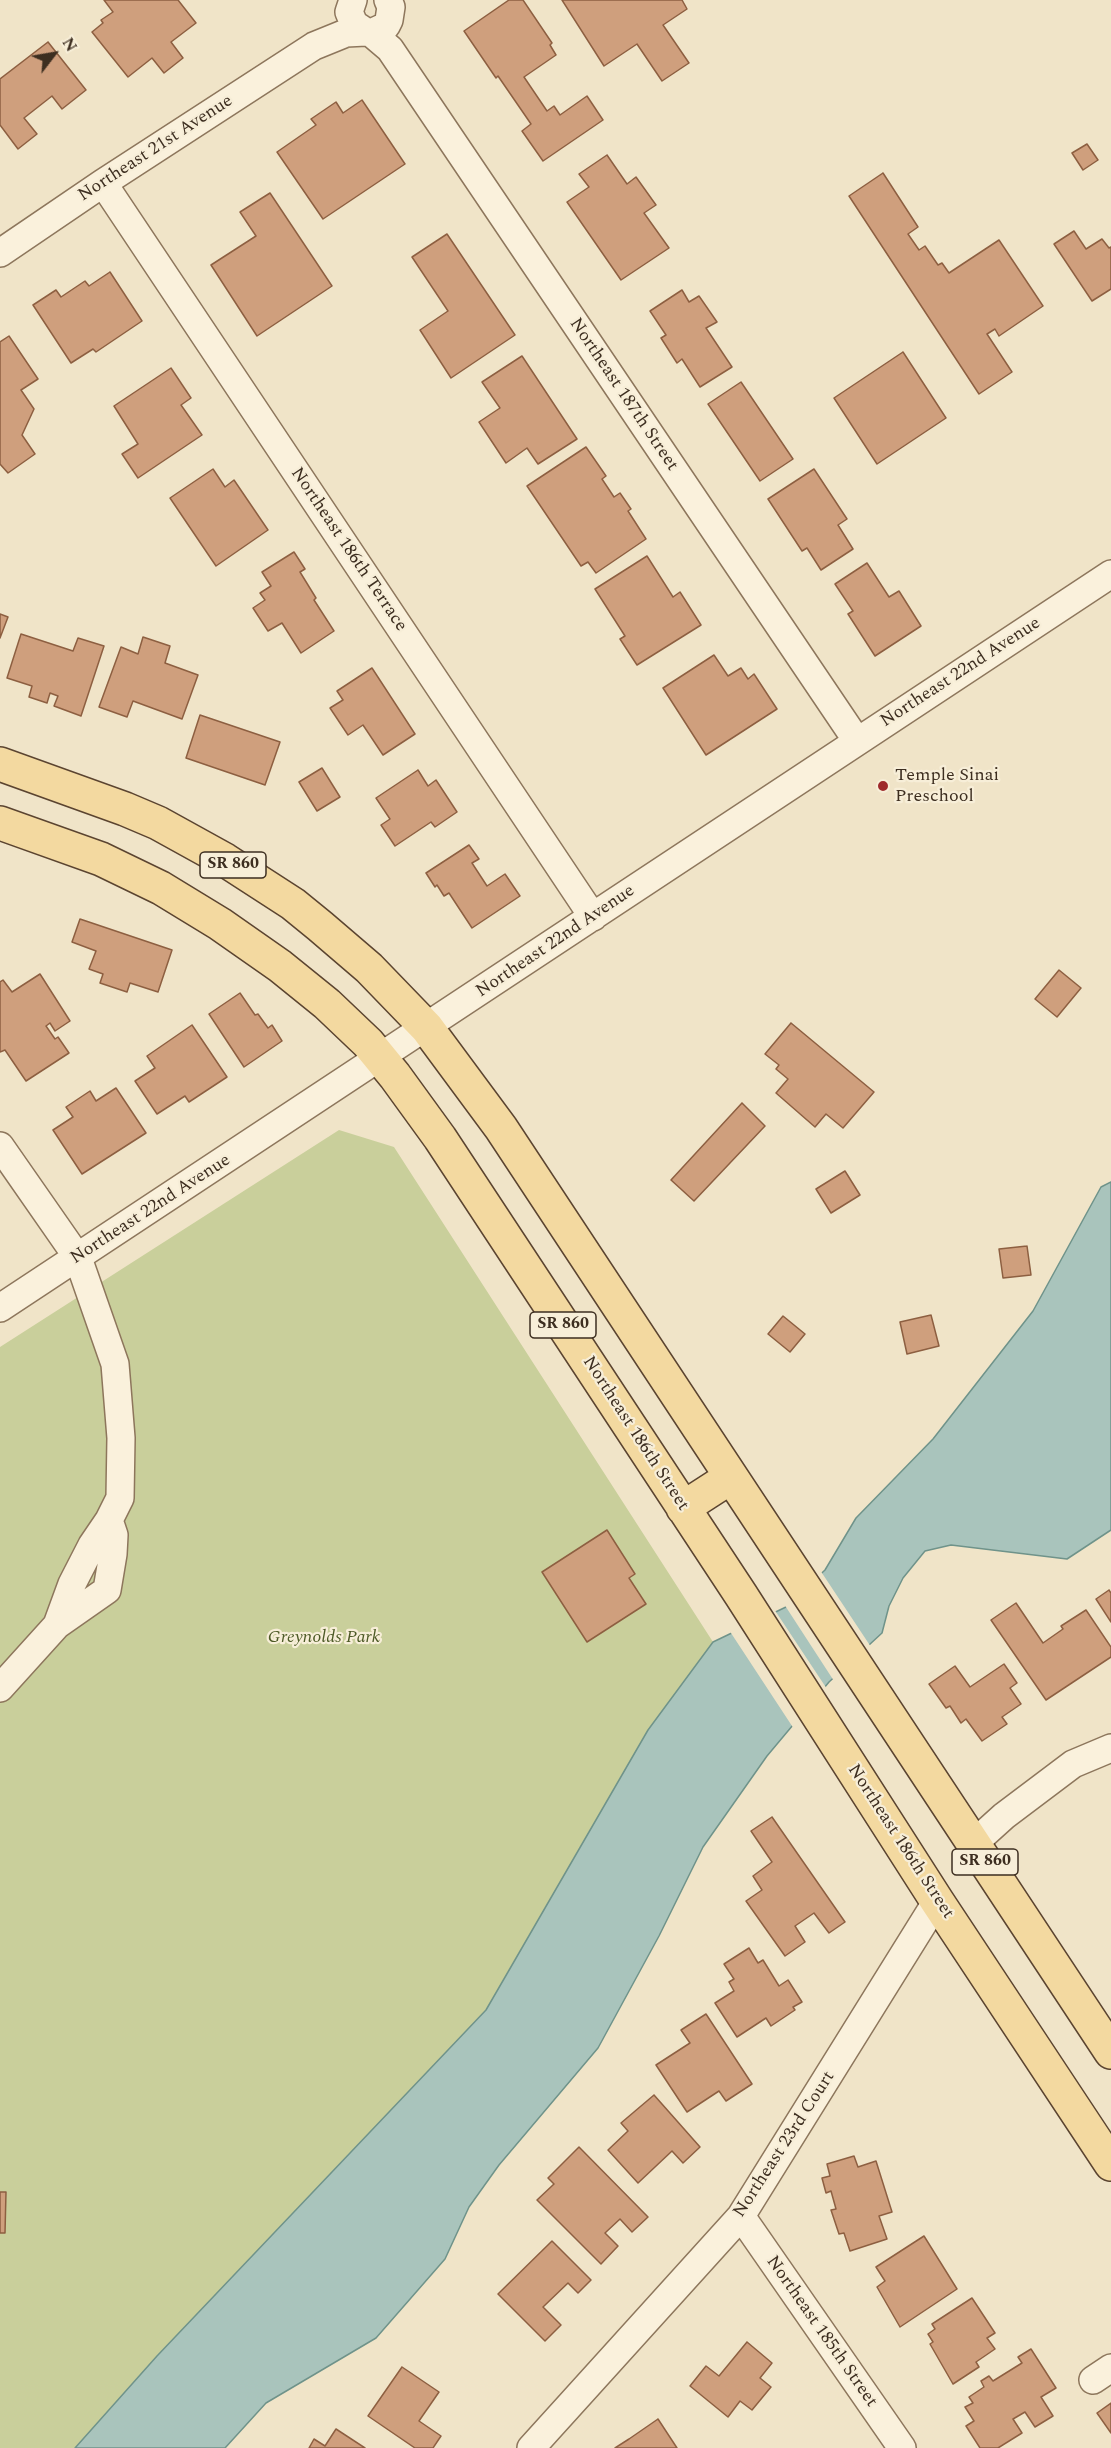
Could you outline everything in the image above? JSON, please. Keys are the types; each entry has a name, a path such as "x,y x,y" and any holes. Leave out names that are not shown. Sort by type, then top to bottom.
{"main road":[{"name":"SR 860","path":"0,764 158,823 225,860 293,904 320,926 369,968 427,1028 501,1128 1111,2052"},
{"name":"Northeast 186th Street","path":"0,823 101,859 191,905 250,944 297,980 353,1028 410,1095 741,1595 937,1900 1111,2164"},
{"path":"683,1508 731,1477"}],"street":[{"name":"Northeast 187th Street","path":"352,2 351,19 354,24 384,21 857,741"},
{"name":"Northeast 21st Avenue","path":"314,46 352,2"},
{"name":"Northeast 21st Avenue","path":"0,253 314,46 384,21"},
{"name":"Northeast 186th Terrace","path":"103,183 593,917"},
{"name":"Northeast 22nd Avenue","path":"0,1308 1111,574"},
{"path":"0,1146 78,1258 115,1364 121,1438 120,1498 109,1520 114,1535 107,1590 57,1625 0,1688"},
{"path":"973,1844 1004,1816 1073,1764 1111,1748"},
{"name":"Northeast 23rd Court","path":"531,2448 741,2216 937,1900"},
{"name":"Northeast 185th Street","path":"741,2216 902,2448"}],"green space":[{"name":"Greynolds Park","path":"339,1130 394,1147 713,1642 648,1730 486,2010 157,2356 75,2448 0,2448 0,1347"}],"water":[{"path":"1111,1182 1111,1530 1067,1559 951,1545 925,1551 903,1578 889,1606 882,1633 829,1682 767,1756 703,1847 659,1936 598,2048 499,2165 469,2207 445,2259 376,2338 266,2403 225,2448 75,2448 157,2356 486,2010 648,1730 713,1642 786,1607 825,1570 856,1518 933,1439 1033,1311 1101,1187"}],"pier":[{"path":"820,1570 871,1647 834,1681 784,1604"},
{"path":"774,1609 827,1689 794,1729 729,1630"}],"building":[{"path":"104,0 178,0 196,23 171,42 183,58 164,73 152,58 128,77 92,32 103,23 101,20 113,12"},
{"path":"509,0 523,0 552,43 550,45 556,55 524,77 547,111 554,106 560,115 587,96 603,120 543,161 522,131 531,124 464,31"},
{"path":"562,0 682,0 687,9 663,25 689,63 662,81 637,44 604,66"},
{"path":"48,42 86,90 62,109 52,96 24,118 37,134 18,149 0,125 0,79"},
{"path":"362,100 405,164 323,219 277,152 316,125 311,119 336,102 343,113"},
{"path":"1087,144 1098,160 1083,170 1072,153"},
{"path":"607,155 627,184 636,177 656,205 644,213 669,248 621,280 567,202 589,187 579,174"},
{"path":"883,173 918,227 908,234 919,250 925,246 938,265 942,263 949,273 999,240 1043,306 999,336 995,329 987,334 1012,372 979,394 849,196"},
{"path":"270,193 332,286 257,336 211,265 256,236 240,212"},
{"path":"1074,231 1086,249 1102,239 1109,248 1111,247 1111,289 1092,301 1054,244"},
{"path":"447,234 515,335 451,378 420,330 448,311 412,257"},
{"path":"110,272 142,321 96,352 93,349 71,363 33,305 56,290 61,297 85,281 89,286"},
{"path":"682,290 689,302 699,296 717,322 706,328 732,367 700,387 682,359 677,363 661,338 666,335 650,311"},
{"path":"9,336 38,379 21,390 34,409 22,435 35,454 8,473 0,464 0,342"},
{"path":"903,352 946,418 877,464 834,398"},
{"path":"522,356 577,439 538,464 527,448 506,463 479,422 500,408 482,382"},
{"path":"171,368 191,398 181,405 202,435 138,478 122,454 138,444 114,406"},
{"path":"741,382 793,459 760,481 708,404"},
{"path":"586,447 606,476 602,479 614,497 620,493 631,509 628,511 646,539 596,573 588,562 581,566 527,486"},
{"path":"213,469 225,487 234,480 268,530 216,566 170,498"},
{"path":"814,469 847,519 838,525 853,549 821,570 807,548 802,551 768,499"},
{"path":"294,552 305,569 300,572 316,598 314,600 334,631 301,653 282,623 268,631 253,608 265,600 260,593 271,586 262,572"},
{"path":"647,556 673,597 680,592 701,625 637,665 620,639 625,636 595,589"},
{"path":"867,563 889,597 899,591 921,626 875,656 848,614 853,611 835,584"},
{"path":"0,614 8,617 0,638"},
{"path":"21,634 73,651 78,638 104,646 81,716 54,706 58,696 50,693 47,703 29,697 32,686 7,678"},
{"path":"143,637 170,646 165,663 198,675 182,719 133,701 127,717 99,707 121,647 138,654"},
{"path":"714,655 728,676 741,668 748,679 754,674 777,709 706,755 663,688"},
{"path":"372,668 415,734 383,755 363,725 348,735 330,708 343,700 337,691"},
{"path":"200,715 280,742 265,785 186,758"},
{"path":"322,768 340,797 317,811 299,782"},
{"path":"418,770 428,786 436,780 457,812 435,827 431,822 395,846 381,825 390,819 376,798"},
{"path":"469,845 479,859 472,863 487,886 505,874 520,896 472,928 449,893 444,896 426,873"},
{"path":"80,919 172,950 158,992 130,983 127,992 100,983 103,974 89,969 96,951 72,942"},
{"path":"1059,970 1081,988 1057,1017 1035,999"},
{"path":"40,974 70,1021 55,1031 50,1023 46,1026 55,1039 58,1037 69,1053 26,1081 5,1050 0,1052 0,982 3,980 12,992"},
{"path":"240,993 255,1015 258,1014 268,1028 272,1025 282,1041 244,1067 209,1014"},
{"path":"791,1023 874,1092 843,1128 826,1114 815,1127 776,1093 788,1079 776,1069 779,1065 765,1054"},
{"path":"192,1025 227,1077 189,1102 185,1096 157,1114 135,1081 155,1068 147,1056"},
{"path":"116,1088 146,1133 82,1174 53,1130 73,1117 66,1107 90,1091 96,1101"},
{"path":"742,1103 765,1126 694,1201 671,1180"},
{"path":"845,1171 860,1195 831,1213 816,1189"},
{"path":"1027,1246 1031,1275 1003,1278 999,1249"},
{"path":"931,1315 939,1346 907,1354 900,1322"},
{"path":"783,1316 805,1334 790,1352 768,1334"},
{"path":"607,1530 635,1574 629,1578 646,1604 587,1642 542,1572"},
{"path":"1109,1590 1111,1593 1111,1622 1096,1599"},
{"path":"1016,1603 1043,1643 1063,1629 1061,1626 1086,1610 1111,1647 1111,1657 1046,1700 991,1620"},
{"path":"1004,1664 1017,1683 1010,1688 1021,1704 1002,1717 1007,1724 982,1741 966,1719 961,1723 950,1706 946,1708 929,1684 955,1666 970,1687"},
{"path":"772,1817 845,1922 829,1933 814,1913 795,1926 805,1942 785,1956 746,1901 762,1890 753,1876 772,1862 751,1831"},
{"path":"749,1948 758,1963 763,1960 779,1986 788,1980 802,2002 793,2007 795,2010 771,2026 766,2018 737,2037 715,2003 734,1991 729,1982 734,1979 724,1964"},
{"path":"706,2014 752,2084 726,2101 719,2091 687,2112 656,2065 690,2043 681,2030"},
{"path":"654,2095 700,2147 683,2163 672,2151 638,2183 608,2150 628,2131 621,2123"},
{"path":"579,2147 648,2217 632,2232 620,2219 605,2233 618,2246 601,2264 537,2200 554,2184 548,2178"},
{"path":"854,2156 858,2167 876,2161 892,2212 879,2216 887,2239 850,2251 844,2233 839,2234 831,2210 836,2209 831,2191 826,2193 822,2178 830,2176 827,2164"},
{"path":"0,2192 6,2192 5,2233 0,2233"},
{"path":"924,2236 957,2289 900,2327 877,2287 885,2281 876,2267"},
{"path":"552,2241 591,2280 578,2293 568,2283 543,2307 561,2325 545,2341 498,2294"},
{"path":"972,2298 995,2333 987,2338 995,2349 976,2362 979,2367 953,2384 930,2344 933,2342 928,2334 935,2329 932,2324"},
{"path":"747,2342 772,2363 760,2378 771,2387 752,2410 740,2401 728,2417 690,2386 706,2366 719,2376"},
{"path":"1031,2349 1056,2388 1041,2397 1053,2416 1035,2427 1025,2412 1013,2419 1022,2433 998,2448 980,2448 966,2426 974,2421 965,2407 973,2403 969,2397 984,2387 981,2381 989,2376 993,2381 1022,2363 1018,2357"},
{"path":"402,2367 439,2392 419,2421 441,2436 433,2448 415,2448 368,2416"},
{"path":"1111,2403 1111,2433 1097,2413"},
{"path":"658,2419 677,2448 615,2448 629,2439"},
{"path":"336,2429 365,2448 309,2448 314,2439 325,2446"}],"place":[{"name":"Temple Sinai Preschool","path":"883,786"}]}
